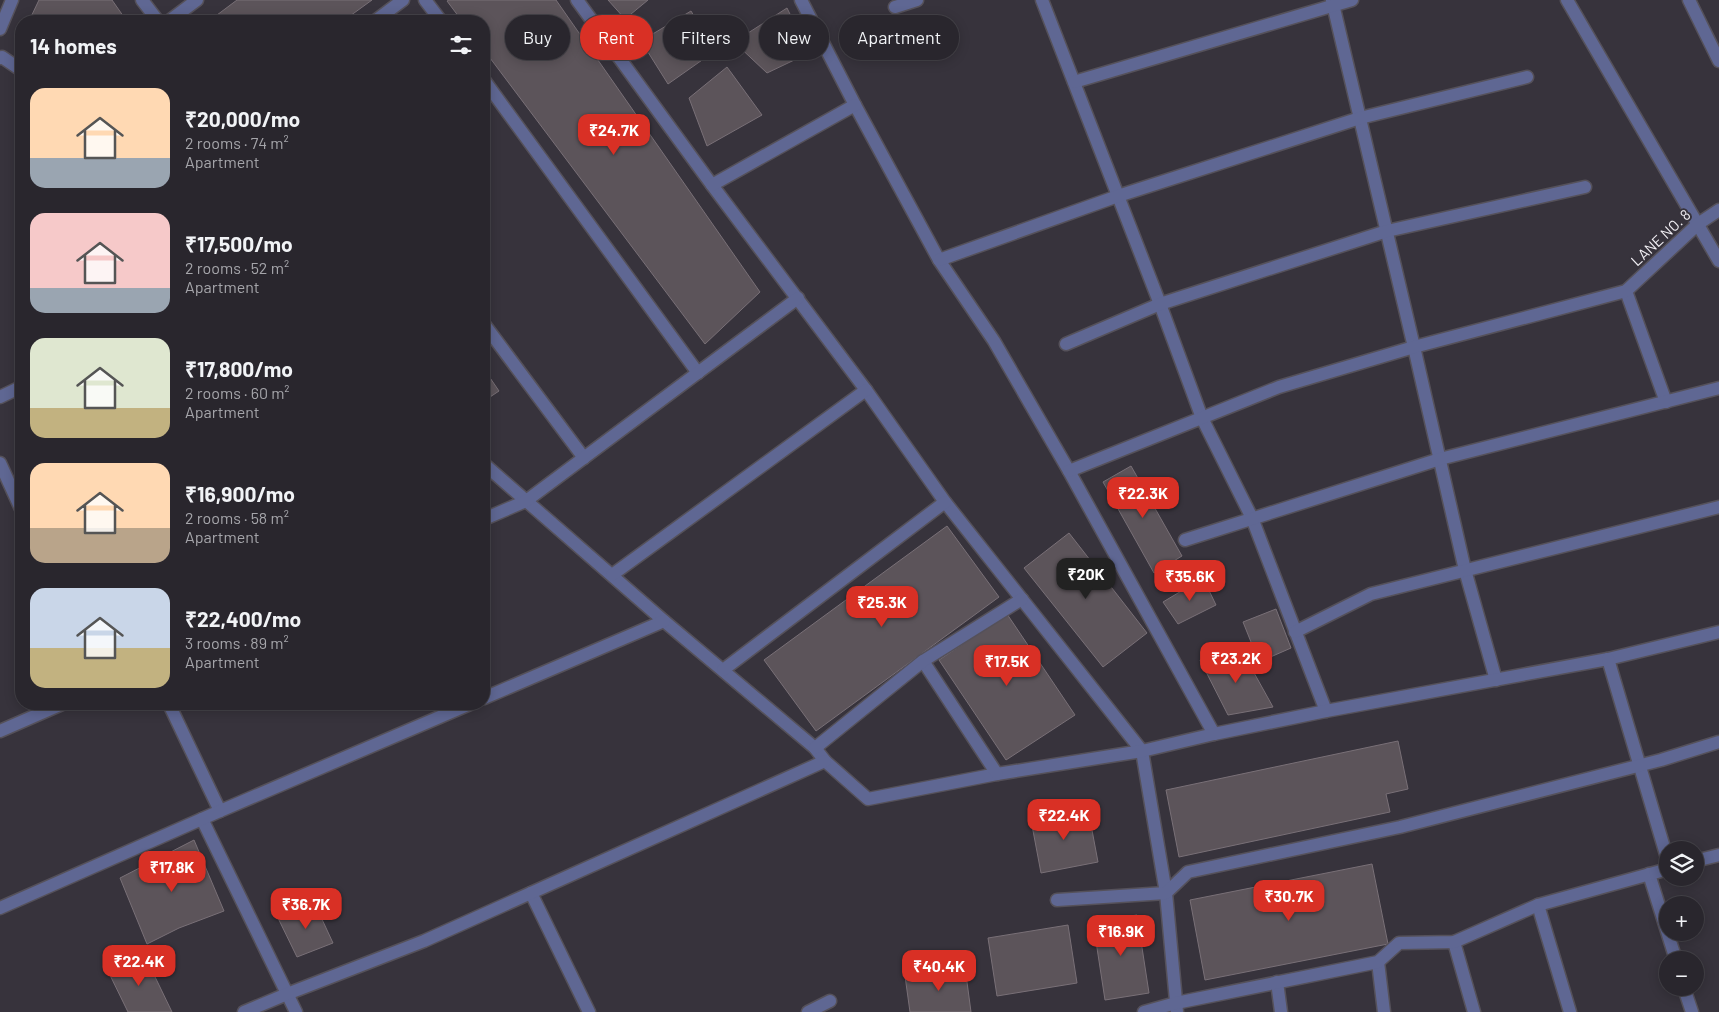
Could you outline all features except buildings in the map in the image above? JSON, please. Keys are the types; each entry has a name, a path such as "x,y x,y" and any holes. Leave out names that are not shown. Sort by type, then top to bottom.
{"street":[{"path":"0,29 12,0"},
{"path":"142,0 153,15"},
{"path":"176,15 197,0"},
{"path":"383,15 403,0"},
{"path":"425,0 436,15"},
{"path":"576,0 712,186 866,390 945,502 1142,751 1166,893 1176,1008"},
{"path":"801,0 855,105 939,260 994,341 1069,471 1214,734"},
{"path":"895,8 917,0"},
{"path":"1042,0 1160,304 1202,418 1252,518 1326,711"},
{"path":"1074,82 1332,2 1352,0"},
{"path":"1567,0 1719,261"},
{"path":"1689,0 1719,61"},
{"path":"1332,2 1465,570 1496,680"},
{"path":"1,54 15,65"},
{"path":"939,260 1118,196 1360,118 1527,77"},
{"path":"490,88 698,373"},
{"path":"712,186 855,105"},
{"path":"1066,344 1160,304 1387,231 1585,188"},
{"name":"LANE NO. 8","path":"1626,292 1698,224 1719,210"},
{"path":"1069,471 1279,387 1414,347 1626,292 1666,402"},
{"path":"490,516 526,501 798,298"},
{"path":"490,332 584,458"},
{"path":"1185,540 1440,460 1719,388"},
{"path":"0,397 15,390"},
{"path":"612,576 866,390"},
{"path":"0,463 15,496"},
{"path":"490,469 664,621 815,748 824,761 868,799 997,774 1142,751 1326,711 1608,659 1719,632"},
{"path":"723,670 945,502"},
{"path":"1295,632 1371,594 1719,506"},
{"path":"815,748 923,661 1022,599"},
{"path":"490,695 664,621"},
{"path":"1608,659 1662,841"},
{"path":"923,661 997,774"},
{"path":"0,731 48,710"},
{"path":"172,710 220,811"},
{"path":"0,908 456,710"},
{"path":"1057,900 1166,893 1188,872 1400,827 1639,766 1719,742"},
{"path":"244,1012 424,941 824,761"},
{"path":"202,819 296,1012"},
{"path":"1704,859 1719,855"},
{"path":"1144,1012 1176,1008 1277,982 1378,962 1399,943 1454,942 1538,905 1659,871"},
{"path":"1649,874 1673,951"},
{"path":"531,893 589,1012"},
{"path":"1538,905 1570,1012"},
{"path":"1454,942 1474,1012"},
{"path":"1378,962 1384,1012"},
{"path":"1277,982 1281,1012"},
{"path":"1687,996 1692,1012"},
{"path":"808,1012 830,1001"}]}
